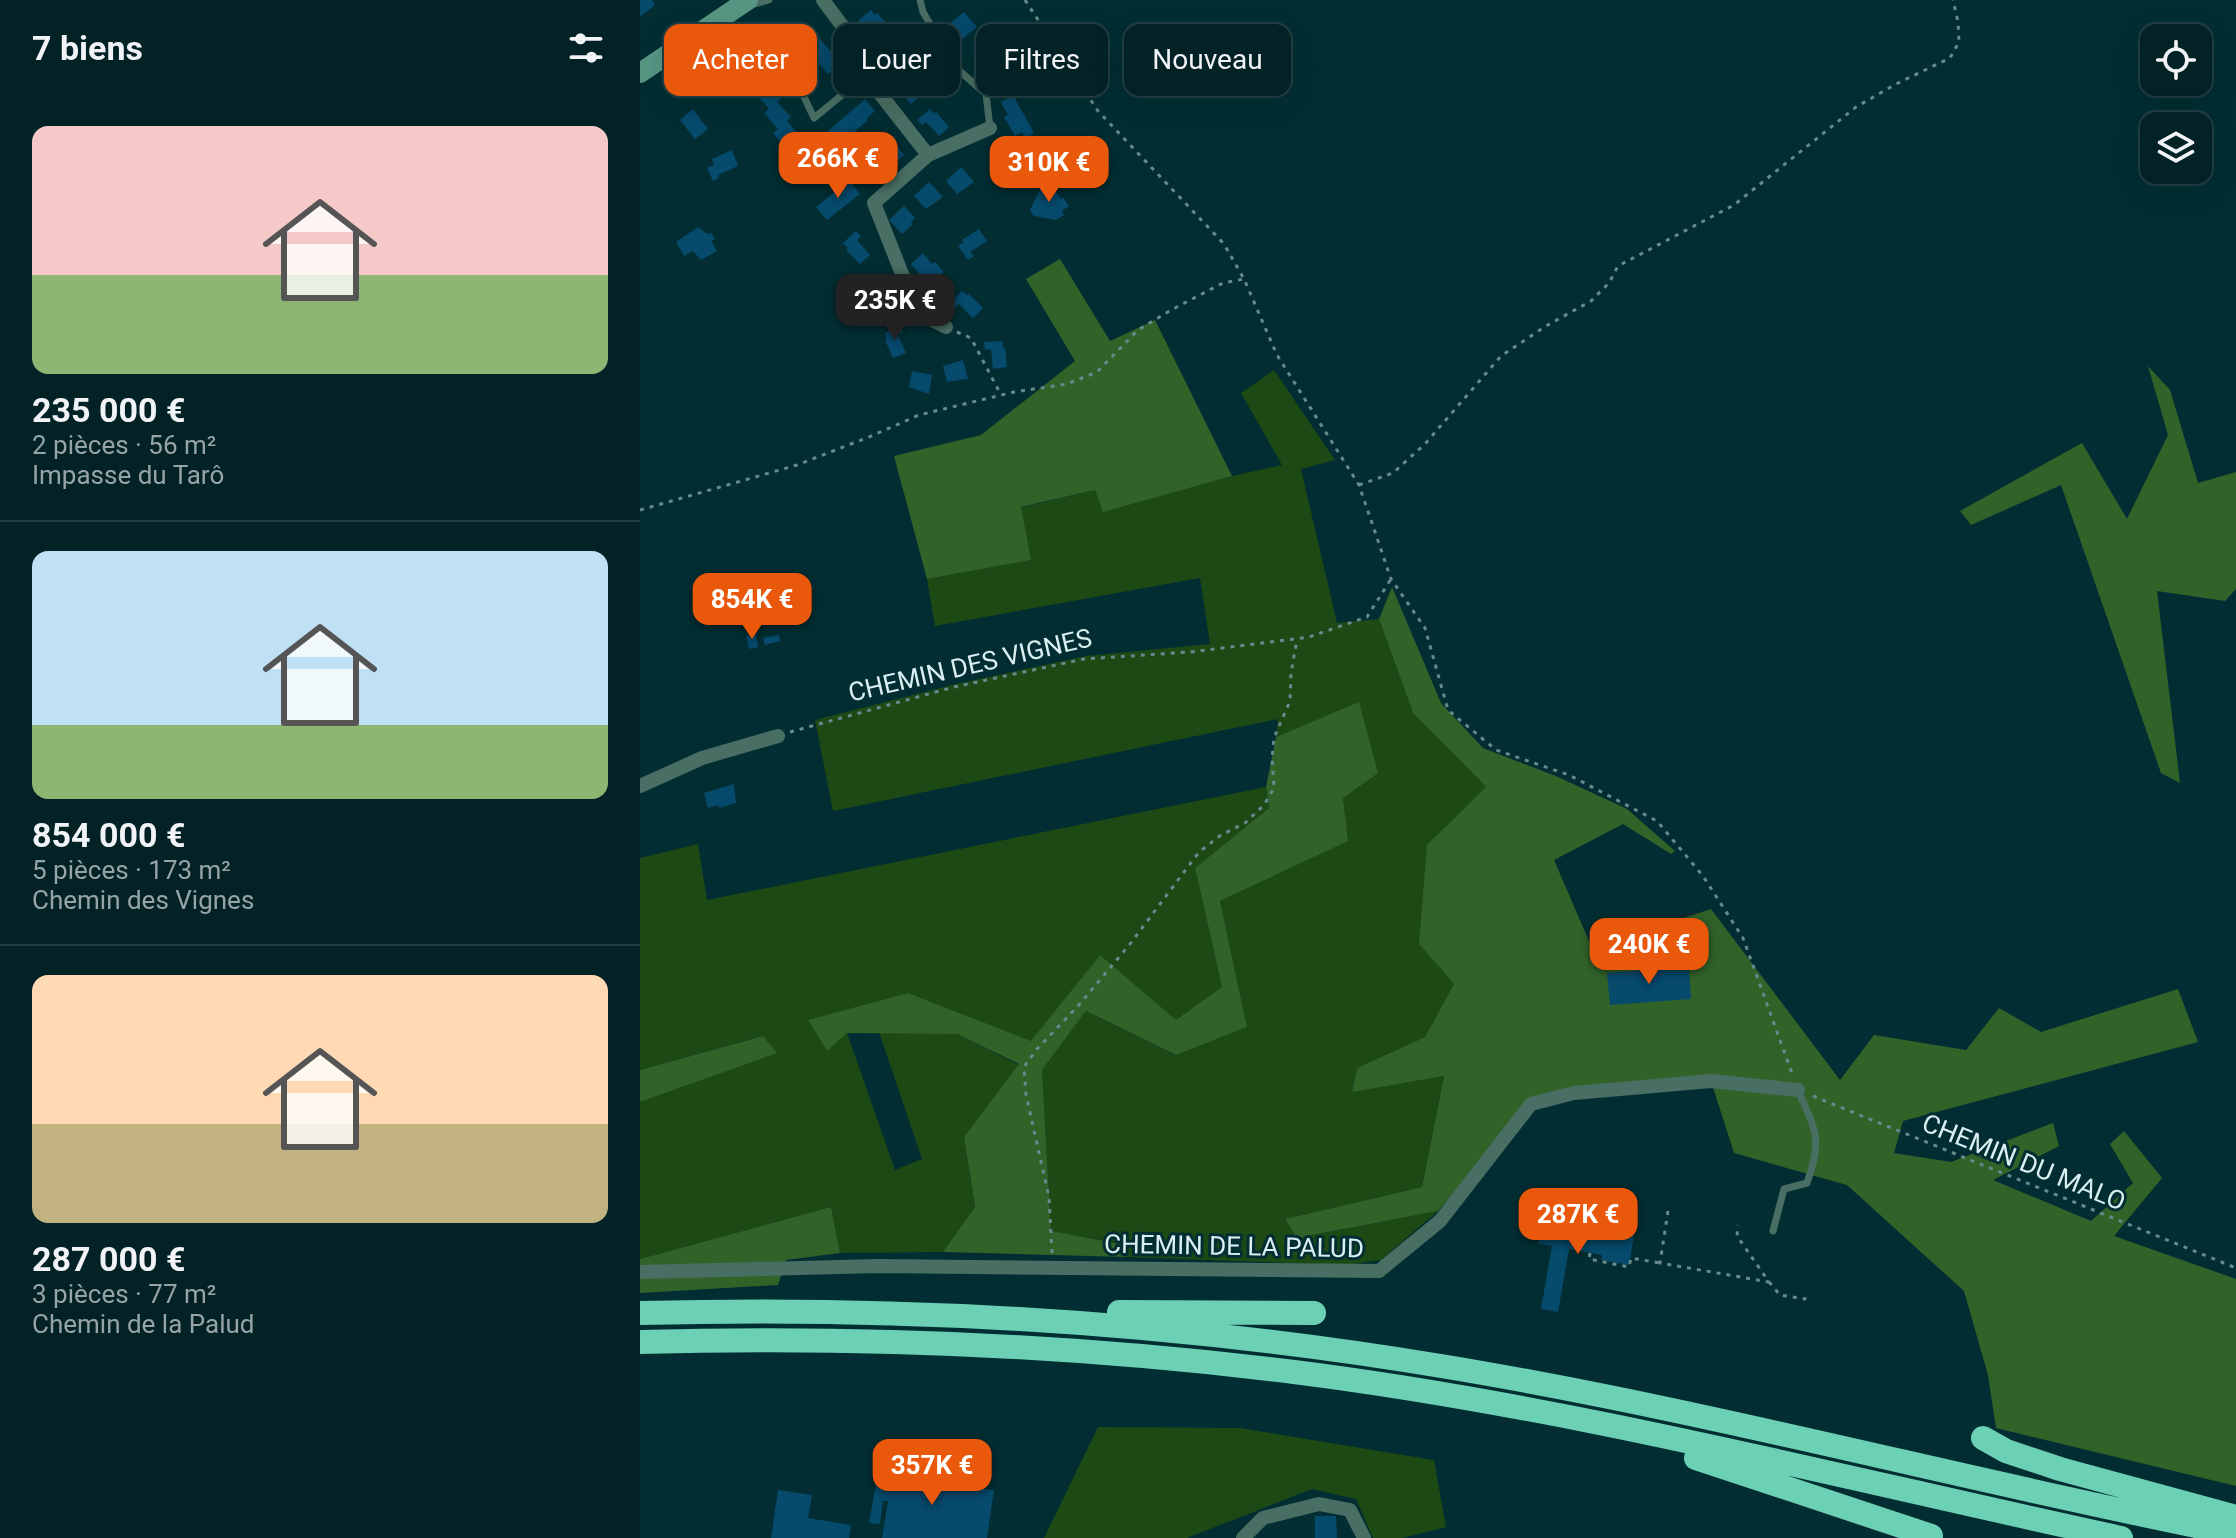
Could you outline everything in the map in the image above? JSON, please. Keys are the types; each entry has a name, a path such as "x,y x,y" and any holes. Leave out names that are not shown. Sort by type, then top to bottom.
{"highway":[{"path":"640,1313 1314,1313"},
{"path":"933,1314 1045,1320 1237,1337 1442,1366 1588,1392 2236,1534"},
{"path":"640,1342 924,1342 1126,1355 1295,1372 1591,1422 2121,1538"},
{"path":"1591,1422 1931,1536"},
{"path":"1983,1438 2006,1451 2060,1469 2236,1517"}],"main road":[{"path":"709,24 748,0"},
{"path":"640,62 664,49"},
{"path":"640,73 664,56"}],"street":[{"path":"823,0 841,24"},
{"path":"882,96 928,155"},
{"path":"946,327 917,312 874,203 928,155 990,128"},
{"path":"640,786 702,758 778,736"},
{"name":"CHEMIN DE LA PALUD","path":"640,1272 878,1266 1379,1271 1440,1221 1531,1104 1574,1093 1711,1081 1798,1090"},
{"path":"1243,1538 1263,1518 1319,1504 1350,1510 1364,1538"}],"lane":[{"path":"734,6 769,0"},
{"path":"920,0 923,12 955,67 986,94 990,128"},
{"path":"804,96 814,118 841,96"},
{"path":"1773,1231 1784,1189 1807,1183 1815,1160 1817,1134 1798,1090"}],"path":[{"path":"1025,0 1098,111 1224,244 1244,279 1277,355 1359,485 1391,579 1425,628 1448,710 1496,750 1569,775 1657,821 1703,876 1743,938 1798,1090"},
{"path":"1359,485 1393,473 1425,444 1501,356 1591,301 1609,283 1618,266 1734,205 1856,107 1950,58 1959,42 1953,0"},
{"path":"640,510 797,465 919,415 1001,395 1067,384 1097,372 1138,330 1223,283 1244,279"},
{"path":"946,327 971,338 1001,395"},
{"name":"CHEMIN DES VIGNES","path":"778,736 954,687 1084,659 1190,652 1309,637 1367,617 1391,579"},
{"path":"1052,1268 1049,1197 1029,1109 1024,1067 1130,944 1199,852 1221,835 1245,823 1264,805 1274,788 1274,738 1290,701 1297,639"},
{"name":"CHEMIN DU MALO","path":"1798,1090 2236,1268"},
{"path":"1660,1263 1668,1211"},
{"path":"1738,1225 1737,1236 1780,1295 1805,1299 1806,1294"},
{"path":"1590,1253 1589,1259 1629,1267 1631,1258 1769,1282"}],"green space":[{"path":"1060,259 1110,341 1155,320 1232,476 1103,512 1095,490 1021,507 1031,560 927,579 894,456 981,435 1075,361 1026,279"},
{"path":"2148,366 2170,390 2198,483 2236,472 2236,589 2225,601 2157,591 2180,783 2161,773 2061,485 1971,525 1960,511 2082,443 2127,519 2168,435"},
{"path":"1274,370 1335,460 1301,469 1337,623 1379,619 1413,713 1486,787 1419,944 1454,984 1425,1037 1357,1068 1352,1091 1444,1076 1422,1187 1285,1219 1298,1238 1438,1211 1381,1260 1345,1265 1126,1257 1121,1243 1051,1232 1042,1070 1086,1011 1175,1055 1247,1027 1220,901 1347,841 1343,798 1359,703 1276,737 1278,719 833,811 815,720 956,684 1086,656 1210,644 1200,578 935,626 927,579 1031,560 1020,508 1095,490 1103,511 1282,465 1241,393"},
{"path":"1392,587 1441,703 1483,748 1558,777 1627,809 1675,851 1671,854 1623,824 1554,860 1592,948 1711,909 1840,1080 1874,1035 1966,1050 1999,1008 2041,1032 2178,989 2198,1042 1903,1121 1894,1153 1951,1162 2053,1123 2059,1146 1993,1180 2091,1221 2133,1183 2110,1144 2124,1131 2162,1178 2114,1236 2236,1279 2236,1486 1996,1428 1988,1375 1964,1291 1847,1185 1734,1153 1711,1081 1531,1104 1438,1211 1297,1238 1285,1219 1422,1187 1444,1076 1352,1092 1357,1068 1425,1037 1454,984 1419,944 1427,845 1486,787 1413,713 1379,619"},
{"path":"1359,702 1378,773 1343,798 1348,841 1220,901 1247,1027 1176,1055 1086,1011 1042,1070 1051,1231 1121,1244 1126,1257 943,1252 975,1207 964,1137 1019,1064 957,1034 847,1033 827,1051 808,1020 908,993 1031,1041 1100,955 1176,1020 1222,987 1195,868 1269,808 1266,787 1276,737"},
{"path":"1266,787 1269,808 1195,868 1222,987 1176,1021 1100,955 1031,1042 908,993 847,1033 895,1170 922,1159 879,1032 957,1034 1019,1065 964,1137 975,1208 943,1252 840,1253 831,1207 640,1259 640,1102 776,1053 762,1036 640,1070 640,858 698,844 707,900"},
{"path":"763,1036 777,1053 640,1102 640,1070"},
{"path":"831,1207 840,1253 786,1260 778,1285 640,1293 640,1259"},
{"path":"1098,1427 1240,1428 1434,1460 1446,1527 1402,1538 1373,1538 1356,1499 1312,1489 1187,1538 1044,1538"}],"building":[{"path":"640,0 652,0 655,5 640,17"},
{"path":"871,10 886,23 861,24 858,21"},
{"path":"964,12 976,28 960,41 960,24 949,24"},
{"path":"817,36 833,54 833,75 828,74 817,61"},
{"path":"758,96 780,96 782,98 777,102 791,117 787,121 801,137 787,149 773,133 778,129 764,113 769,109"},
{"path":"904,96 920,96 911,104"},
{"path":"1014,96 1034,133 1025,139 1022,132 1015,136 1004,117 1008,115 1001,102"},
{"path":"865,99 875,111 838,146 826,133"},
{"path":"693,109 708,129 695,139 680,120"},
{"path":"930,109 949,127 939,136 926,122 922,125 917,120"},
{"path":"820,139 831,152 815,166 803,153"},
{"path":"893,141 904,155 872,183 861,169"},
{"path":"732,150 738,166 718,175 719,178 713,181 707,168 714,165 712,159"},
{"path":"961,167 974,182 957,194 946,181"},
{"path":"849,180 860,194 827,220 816,207"},
{"path":"929,182 943,197 926,209 914,196"},
{"path":"1050,183 1069,206 1062,211 1064,215 1056,220 1034,216 1030,210 1040,189"},
{"path":"904,206 915,218 902,234 889,220"},
{"path":"698,227 707,234 711,233 715,239 711,241 717,251 701,260 693,251 684,256 676,242"},
{"path":"979,229 987,241 970,252 974,256 968,260 958,246"},
{"path":"856,231 861,237 857,240 870,255 860,264 843,243"},
{"path":"923,253 944,272 929,285 911,264"},
{"path":"878,280 883,285 879,289 892,304 882,313 865,292"},
{"path":"962,291 983,308 973,318 959,304 955,308 950,303"},
{"path":"901,326 903,333 898,335 906,353 893,358 885,333"},
{"path":"1002,341 1007,367 993,369 991,349 985,350 984,342"},
{"path":"963,360 968,379 947,382 943,366"},
{"path":"912,371 932,375 929,394 909,387"},
{"path":"756,634 758,647 749,649 746,636"},
{"path":"779,635 780,641 765,645 763,638"},
{"path":"734,784 736,803 708,808 704,793"},
{"path":"1689,967 1691,999 1610,1005 1607,973"},
{"path":"1541,1226 1605,1237 1606,1231 1634,1236 1629,1265 1601,1260 1602,1255 1569,1249 1558,1312 1541,1309 1552,1246 1538,1244"},
{"path":"942,1466 969,1470 968,1486 994,1490 987,1538 882,1538 888,1501 883,1501 880,1524 869,1523 878,1473 939,1482"},
{"path":"778,1490 812,1495 808,1518 851,1525 849,1538 771,1538"},
{"path":"1315,1516 1336,1516 1337,1538 1315,1538"}]}
